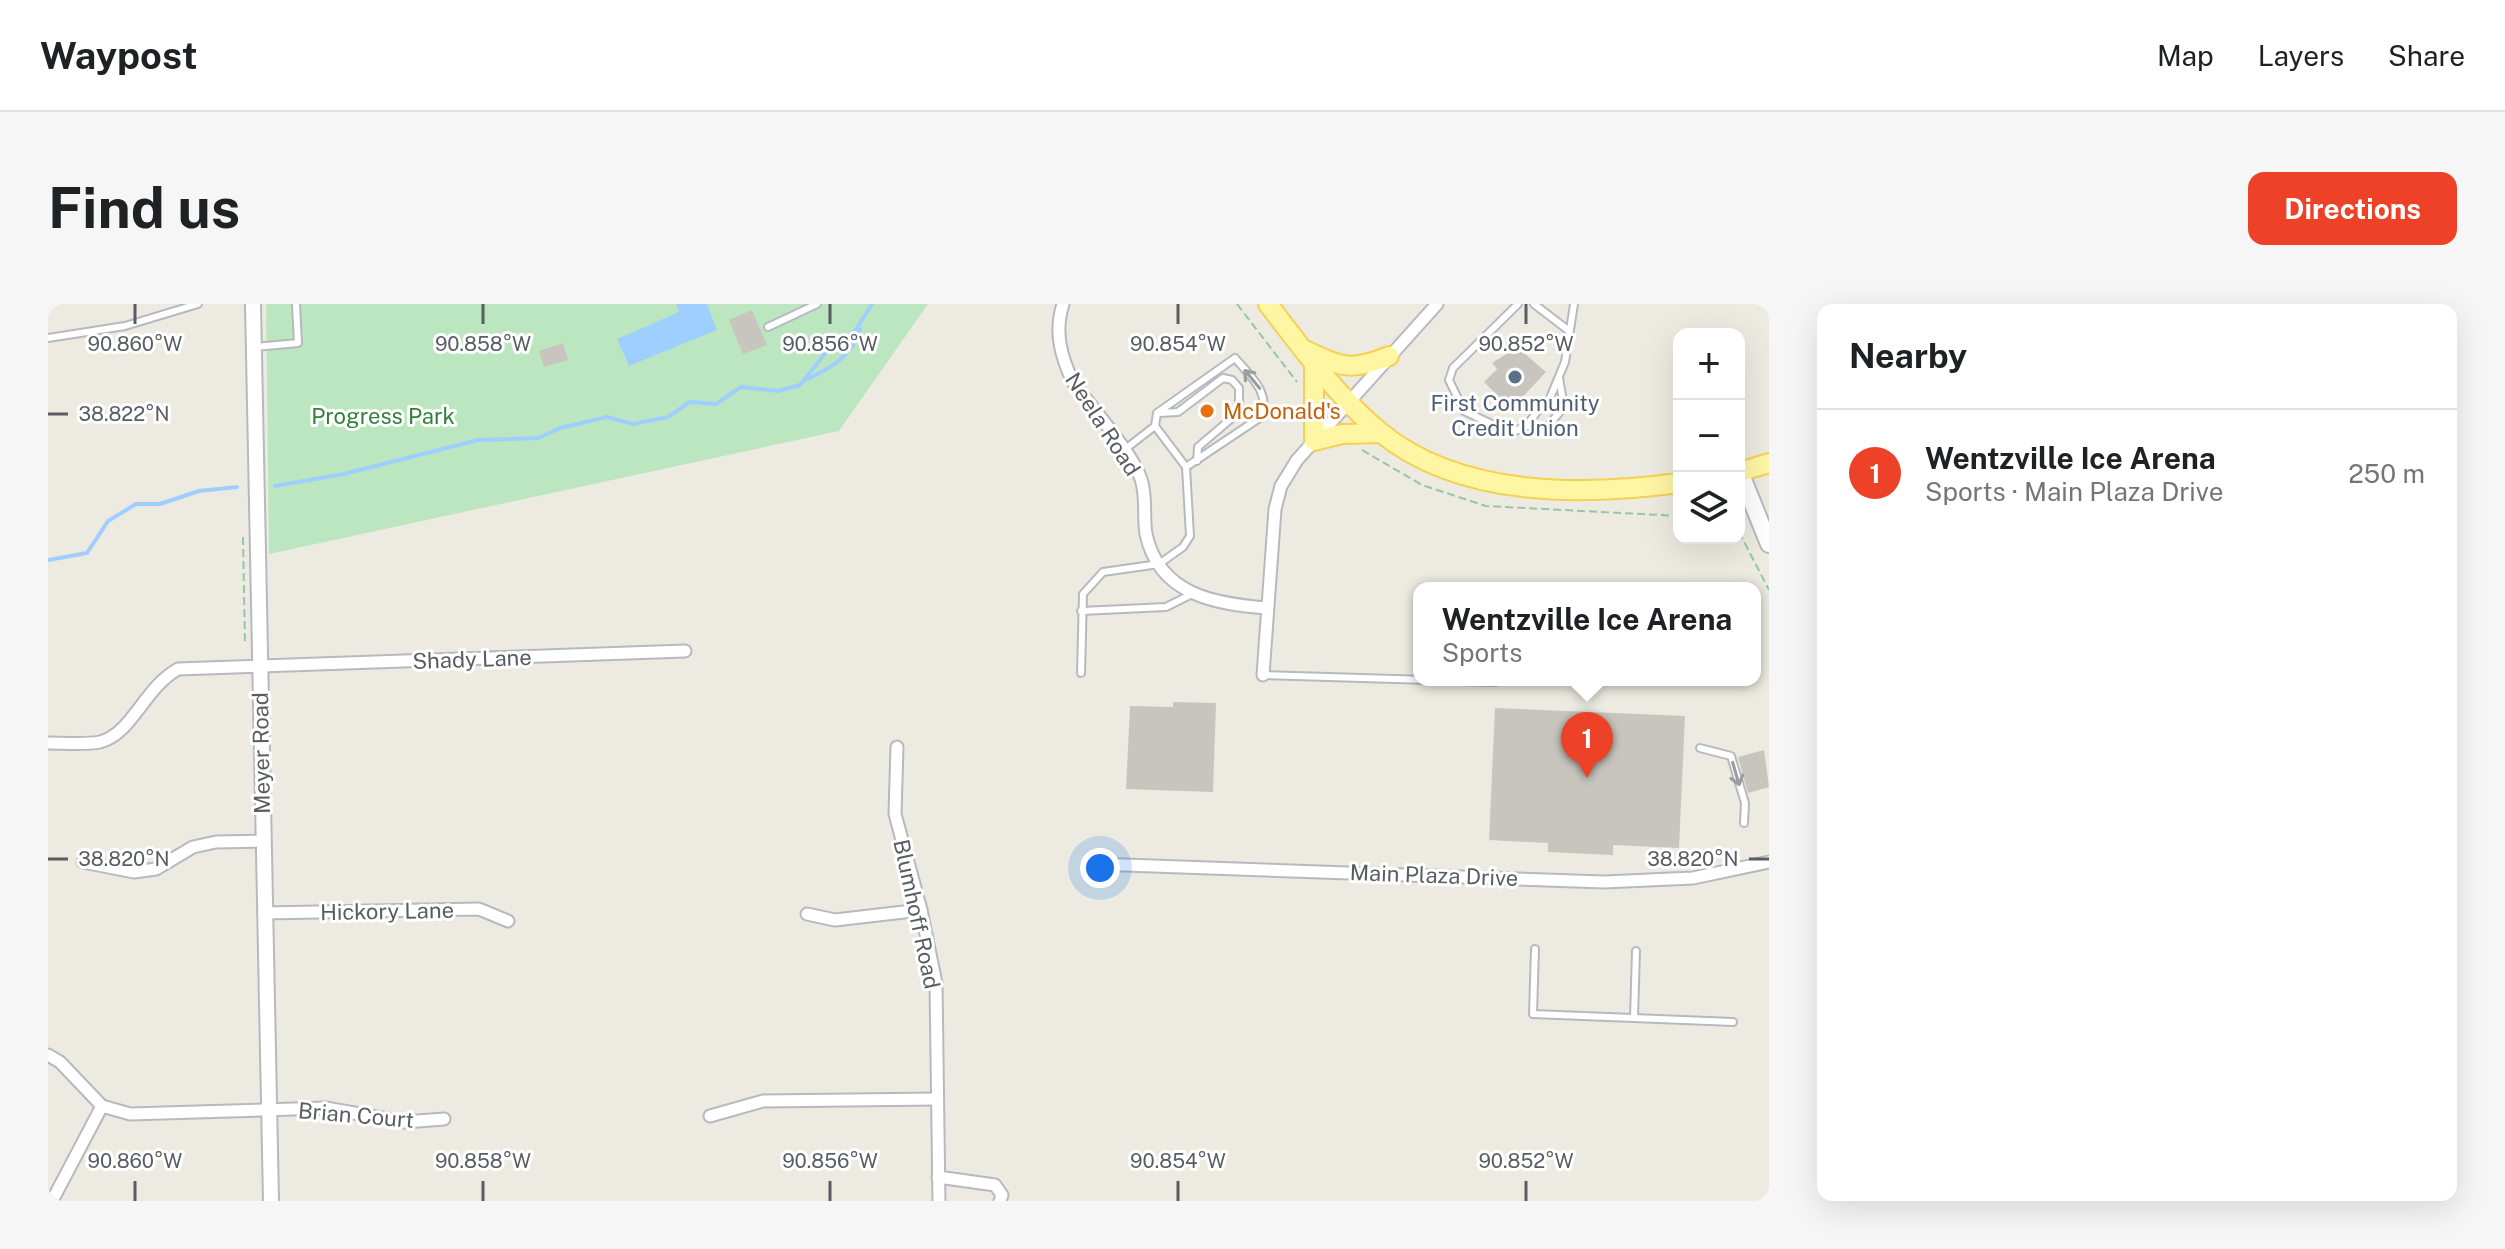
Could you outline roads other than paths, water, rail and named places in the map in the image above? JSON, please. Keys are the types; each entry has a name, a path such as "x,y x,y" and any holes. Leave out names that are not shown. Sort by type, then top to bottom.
{"main road":[{"path":"1268,304 1314,366 1348,402 1381,433 1426,461 1513,486 1600,488 1673,483"},
{"path":"1302,349 1343,367 1365,366 1389,356"},
{"path":"1314,366 1314,441 1342,434 1381,433"},
{"path":"1745,470 1769,463"},
{"path":"1745,484 1769,544"}],"street":[{"name":"Meyer Road","path":"253,304 271,1201"},
{"name":"Neela Road","path":"1063,304 1058,329 1065,365 1073,382 1141,479 1146,532 1159,564 1192,594 1225,605 1267,608"},
{"path":"1263,675 1275,509 1281,486 1314,441 1437,304"},
{"name":"Shady Lane","path":"48,743 101,741 128,725 161,679 178,669 685,651"},
{"name":"Blumhoff Road","path":"897,747 895,814 921,910 936,983 939,1201"},
{"path":"83,862 134,872 156,869 193,847 216,842 262,841"},
{"name":"Main Plaza Drive","path":"1097,864 1604,882 1693,878 1769,862"},
{"name":"Hickory Lane","path":"264,913 479,909 508,921"},
{"path":"807,914 835,920 921,910"},
{"path":"48,1055 60,1062 102,1106 52,1201"},
{"path":"710,1116 763,1101 936,1099"},
{"name":"Brian Court","path":"102,1106 130,1114 326,1108 404,1122 444,1119"},
{"path":"938,1177 995,1185 1002,1195 1000,1201"}],"lane":[{"path":"48,338 125,326 198,304"},
{"path":"255,347 298,343 296,304"},
{"path":"768,327 817,304"},
{"path":"1518,304 1453,368 1449,380 1464,411 1511,433 1526,426 1541,407"},
{"path":"1534,304 1568,330"},
{"path":"1550,398 1565,362 1574,304"},
{"path":"1123,451 1155,426 1157,413 1235,358 1262,391 1266,406 1261,417 1186,467"},
{"path":"1526,426 1547,427 1564,407 1559,377"},
{"path":"1157,413 1178,412 1223,378 1232,380 1239,388 1239,412 1198,447 1197,461"},
{"path":"1081,673 1083,594 1103,572 1159,564 1183,547 1190,536 1186,467 1155,426"},
{"path":"1081,611 1166,607 1192,594"},
{"path":"1263,675 1413,680"},
{"path":"1700,748 1731,756 1745,803 1744,823"},
{"path":"1535,949 1533,1014 1733,1022"},
{"path":"1634,1018 1636,951"}],"water":[{"path":"676,304 707,304 717,330 629,366 617,339 679,312"}],"waterway":[{"path":"275,486 344,474 478,440 538,438 560,428 607,417 633,424 668,417 690,402 716,404 741,387 778,391 800,385 827,351 855,331 872,304"},
{"path":"805,380 831,367 846,354 860,329"},
{"path":"48,560 87,553 108,521 136,504 160,504 199,491 237,487"}],"place":[{"name":"First Community Credit Union","path":"1515,377"},
{"name":"McDonald's","path":"1207,411"},
{"name":"Wentzville Ice Arena","path":"1587,778"}],"park label":[{"name":"Progress Park","path":"383,416"}]}
